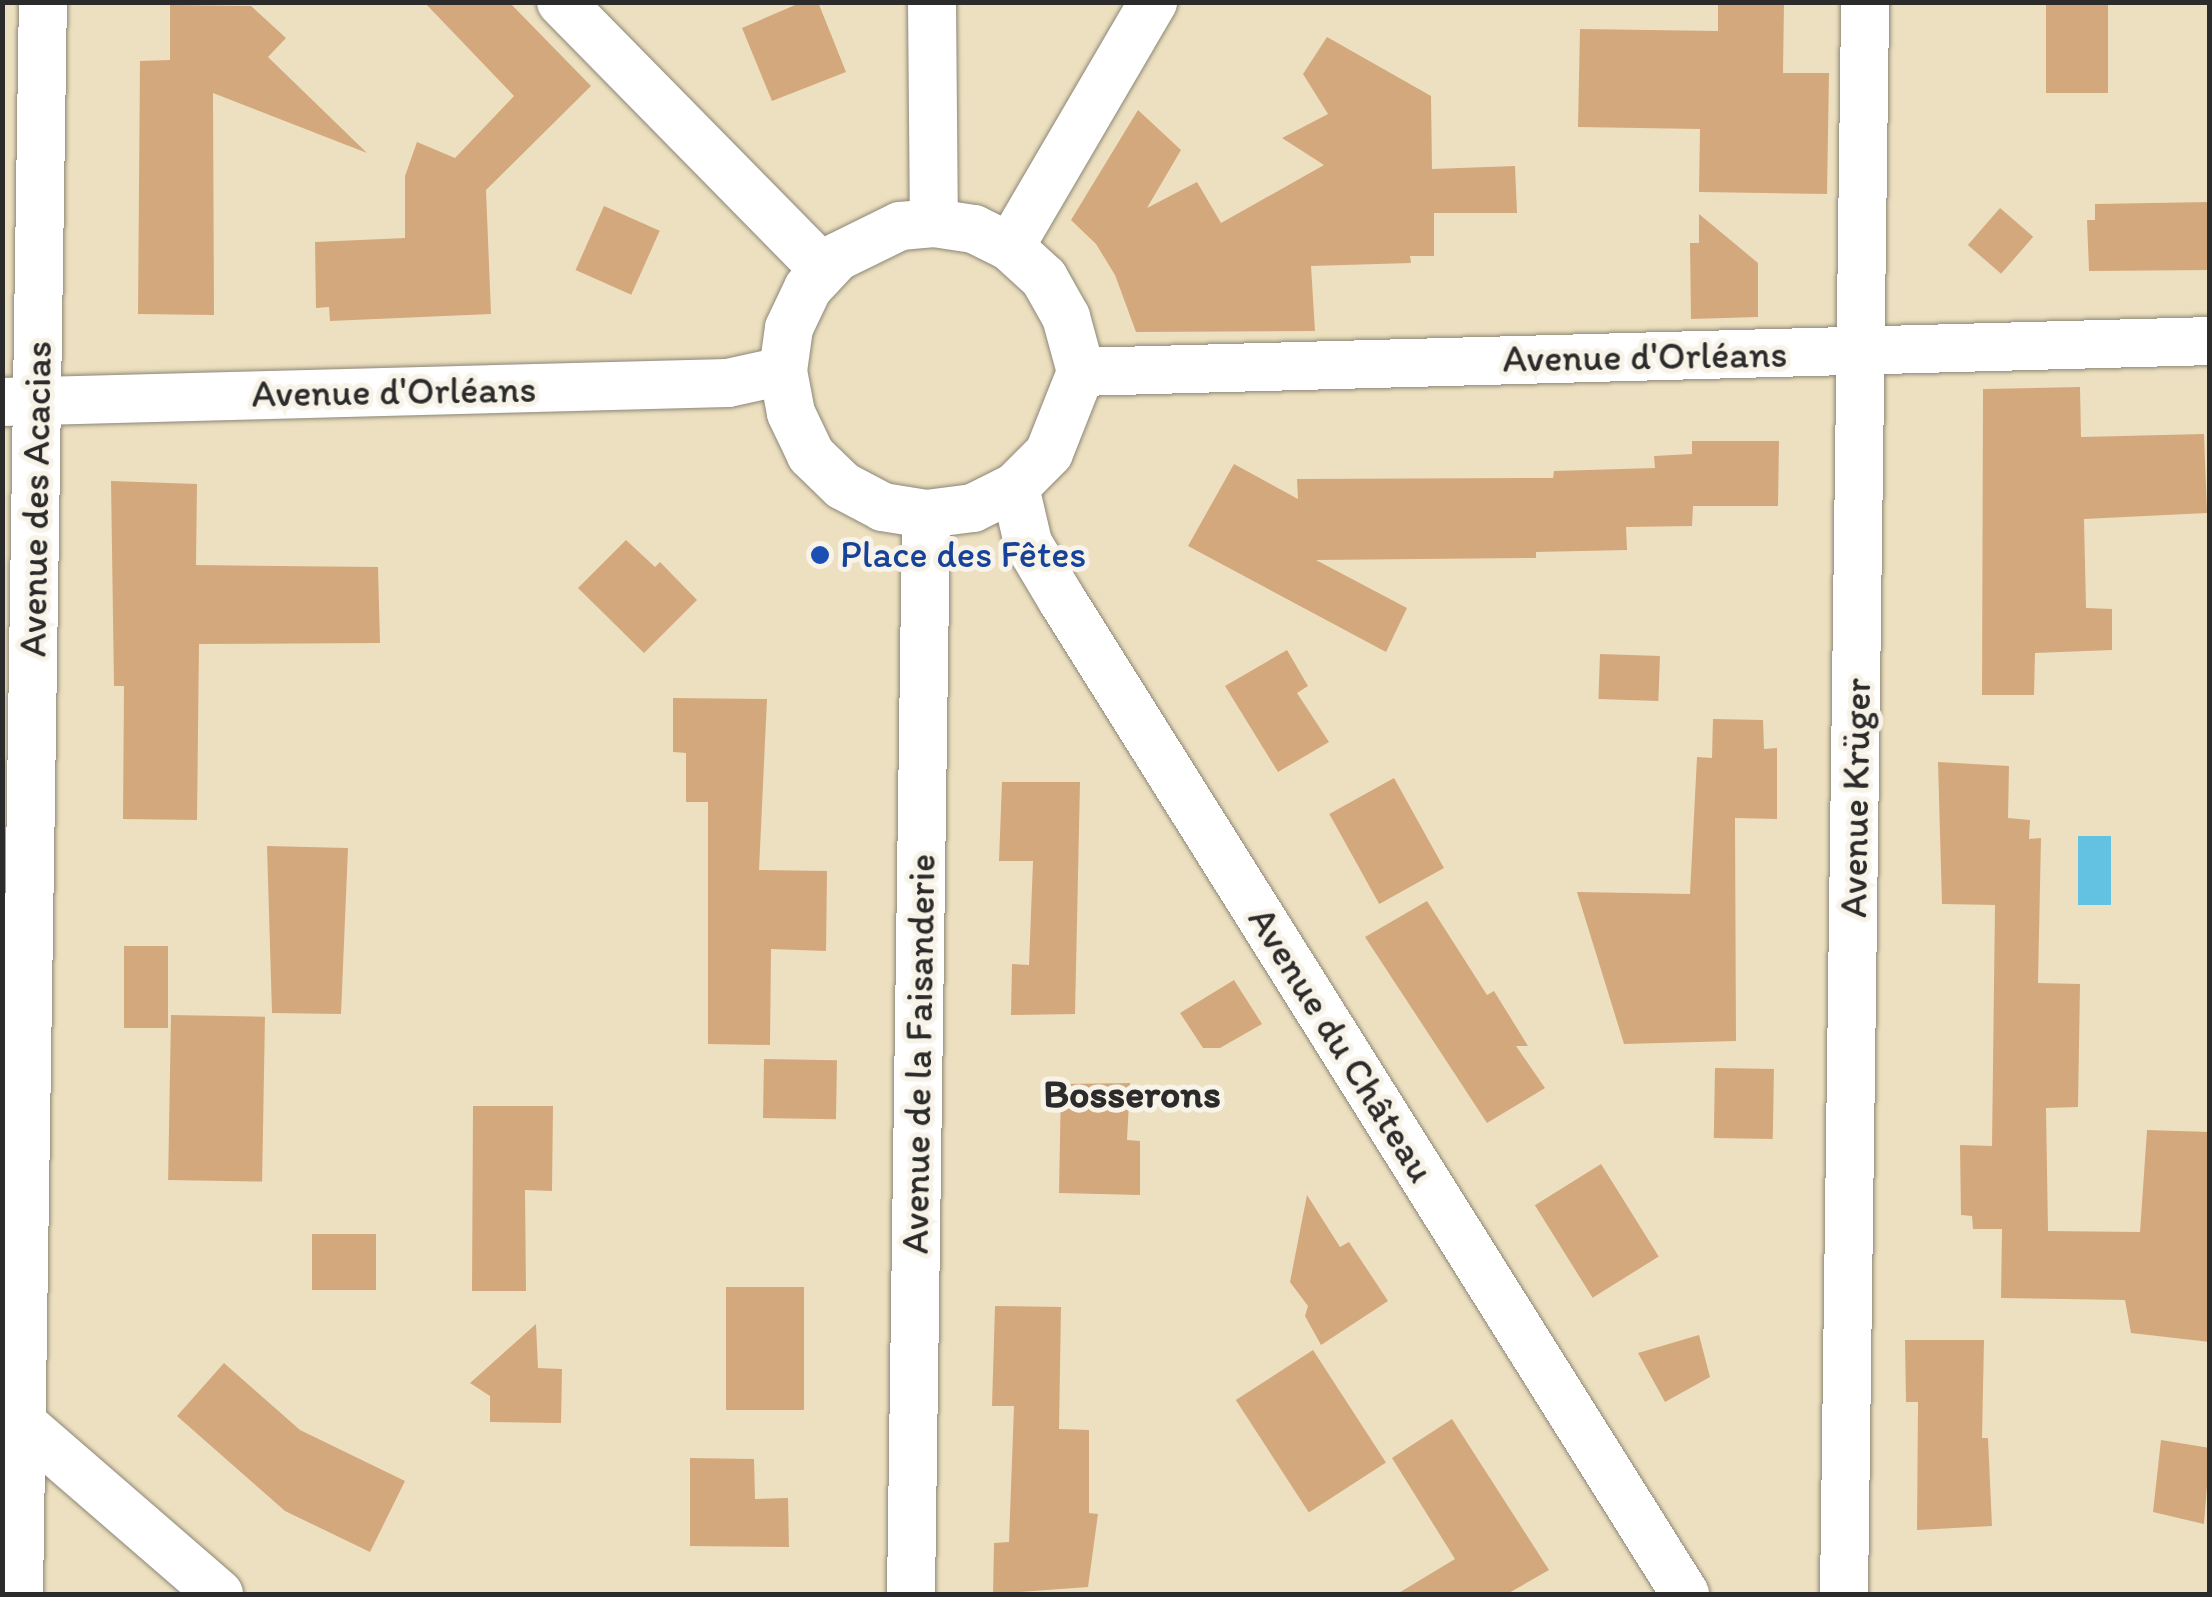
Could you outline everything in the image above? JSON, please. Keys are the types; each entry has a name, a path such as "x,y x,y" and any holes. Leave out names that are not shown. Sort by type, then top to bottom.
{"street":[{"name":"Avenue des Acacias","path":"19,1594 14,1425 20,402 43,2"},
{"path":"561,2 824,270"},
{"path":"932,2 934,223"},
{"path":"1010,247 1153,2"},
{"name":"Avenue Krüger","path":"1844,1594 1865,2"},
{"path":"934,223 974,229 1010,247 1052,292 1081,372 1049,453 1015,488 973,508 926,514 882,507 843,486 811,455 791,413 784,370 790,328 824,270 866,238 934,223"},
{"name":"Avenue d'Orléans","path":"1081,372 2210,341"},
{"name":"Avenue d'Orléans","path":"20,402 728,383 784,370"},
{"name":"Avenue du Château","path":"1015,488 1028,543 1062,600 1685,1594"},
{"name":"Avenue de la Faisanderie","path":"911,1594 926,514"},
{"path":"14,1425 219,1594"}],"water":[{"path":"2078,836 2111,836 2111,905 2078,905"}],"building":[{"path":"424,2 509,2 591,86 486,190 491,314 330,321 329,307 316,308 315,242 405,238 405,176 417,142 455,158 514,96"},
{"path":"802,2 818,2 846,72 772,101 742,28"},
{"path":"1718,2 1784,2 1783,73 1829,73 1827,194 1699,192 1700,129 1578,127 1580,29 1718,31"},
{"path":"2046,2 2108,2 2108,93 2046,93"},
{"path":"170,5 251,6 286,38 268,57 367,153 213,93 214,315 138,314 140,61 170,60"},
{"path":"1327,37 1431,96 1432,169 1515,166 1517,213 1434,213 1434,256 1410,256 1411,263 1311,266 1315,331 1136,332 1115,275 1096,244 1071,220 1138,110 1181,150 1147,208 1197,182 1221,223 1324,165 1282,138 1328,114 1303,74"},
{"path":"2210,202 2210,270 2089,271 2087,220 2095,220 2095,204"},
{"path":"604,206 660,231 631,295 576,270"},
{"path":"2000,208 2033,237 2001,274 1968,245"},
{"path":"1699,214 1758,263 1758,317 1691,319 1690,243 1699,243"},
{"path":"2080,387 2081,437 2204,434 2207,513 2084,519 2086,608 2112,609 2112,650 2035,653 2034,695 1982,695 1983,389"},
{"path":"1692,441 1779,441 1778,506 1693,506 1692,526 1626,527 1627,550 1536,552 1536,558 1316,560 1407,608 1386,652 1188,546 1234,464 1298,499 1297,479 1553,478 1554,471 1655,468 1654,456 1692,454"},
{"path":"111,481 197,484 196,565 378,567 380,643 199,644 197,820 123,819 124,686 114,686"},
{"path":"626,540 655,567 660,562 697,600 644,653 578,588"},
{"path":"1287,650 1308,686 1297,693 1329,742 1278,772 1225,686"},
{"path":"1600,654 1660,656 1658,701 1598,699"},
{"path":"673,698 767,699 759,870 827,871 826,951 771,949 770,1045 708,1044 708,802 686,802 686,753 673,752"},
{"path":"1713,719 1763,720 1764,749 1777,748 1777,819 1735,818 1736,1041 1624,1044 1577,892 1690,894 1697,757 1712,758"},
{"path":"1938,762 2009,766 2008,818 2030,820 2029,839 2041,838 2038,983 2080,984 2078,1107 2046,1108 2048,1231 2140,1232 2147,1130 2210,1132 2210,1342 2131,1333 2125,1300 2001,1298 2002,1229 1973,1229 1972,1216 1961,1215 1960,1145 1992,1146 1995,905 1942,904"},
{"path":"1394,778 1444,868 1379,904 1329,814"},
{"path":"1002,782 1080,782 1075,1014 1011,1015 1012,964 1029,965 1033,861 999,861"},
{"path":"267,846 348,848 341,1014 272,1013"},
{"path":"1427,901 1487,995 1494,991 1528,1046 1516,1046 1545,1088 1487,1123 1365,937"},
{"path":"124,946 168,946 168,1028 124,1028"},
{"path":"1234,980 1262,1024 1220,1048 1203,1048 1180,1013"},
{"path":"171,1015 265,1017 262,1182 168,1180"},
{"path":"764,1059 837,1060 836,1119 763,1118"},
{"path":"1715,1068 1774,1069 1773,1139 1714,1138"},
{"path":"1130,1083 1127,1140 1140,1141 1140,1195 1059,1193 1061,1084"},
{"path":"473,1106 553,1106 552,1191 525,1190 526,1291 472,1291"},
{"path":"1601,1164 1659,1256 1593,1298 1535,1205"},
{"path":"1307,1195 1340,1247 1349,1242 1388,1301 1321,1345 1305,1316 1308,1306 1290,1282"},
{"path":"312,1234 376,1234 376,1290 312,1290"},
{"path":"726,1287 804,1287 804,1410 726,1410"},
{"path":"995,1306 1061,1307 1059,1429 1089,1430 1089,1513 1098,1514 1088,1587 993,1594 994,1543 1009,1542 1014,1406 992,1406"},
{"path":"536,1324 538,1368 562,1369 561,1423 490,1422 490,1396 470,1383"},
{"path":"1699,1335 1710,1377 1665,1402 1638,1353"},
{"path":"1905,1340 1984,1340 1982,1438 1988,1438 1992,1526 1917,1530 1918,1402 1906,1402"},
{"path":"1313,1350 1386,1462 1309,1512 1236,1400"},
{"path":"224,1363 300,1430 405,1481 370,1552 285,1511 177,1416"},
{"path":"1452,1419 1549,1570 1507,1594 1397,1594 1455,1559 1392,1458"},
{"path":"2161,1440 2210,1448 2204,1524 2153,1512"},
{"path":"690,1458 754,1459 755,1499 788,1498 789,1547 690,1546"}],"place":[{"name":"Place des Fêtes","path":"820,555"}],"district":[{"name":"Bosserons","path":"1132,1093"}]}
